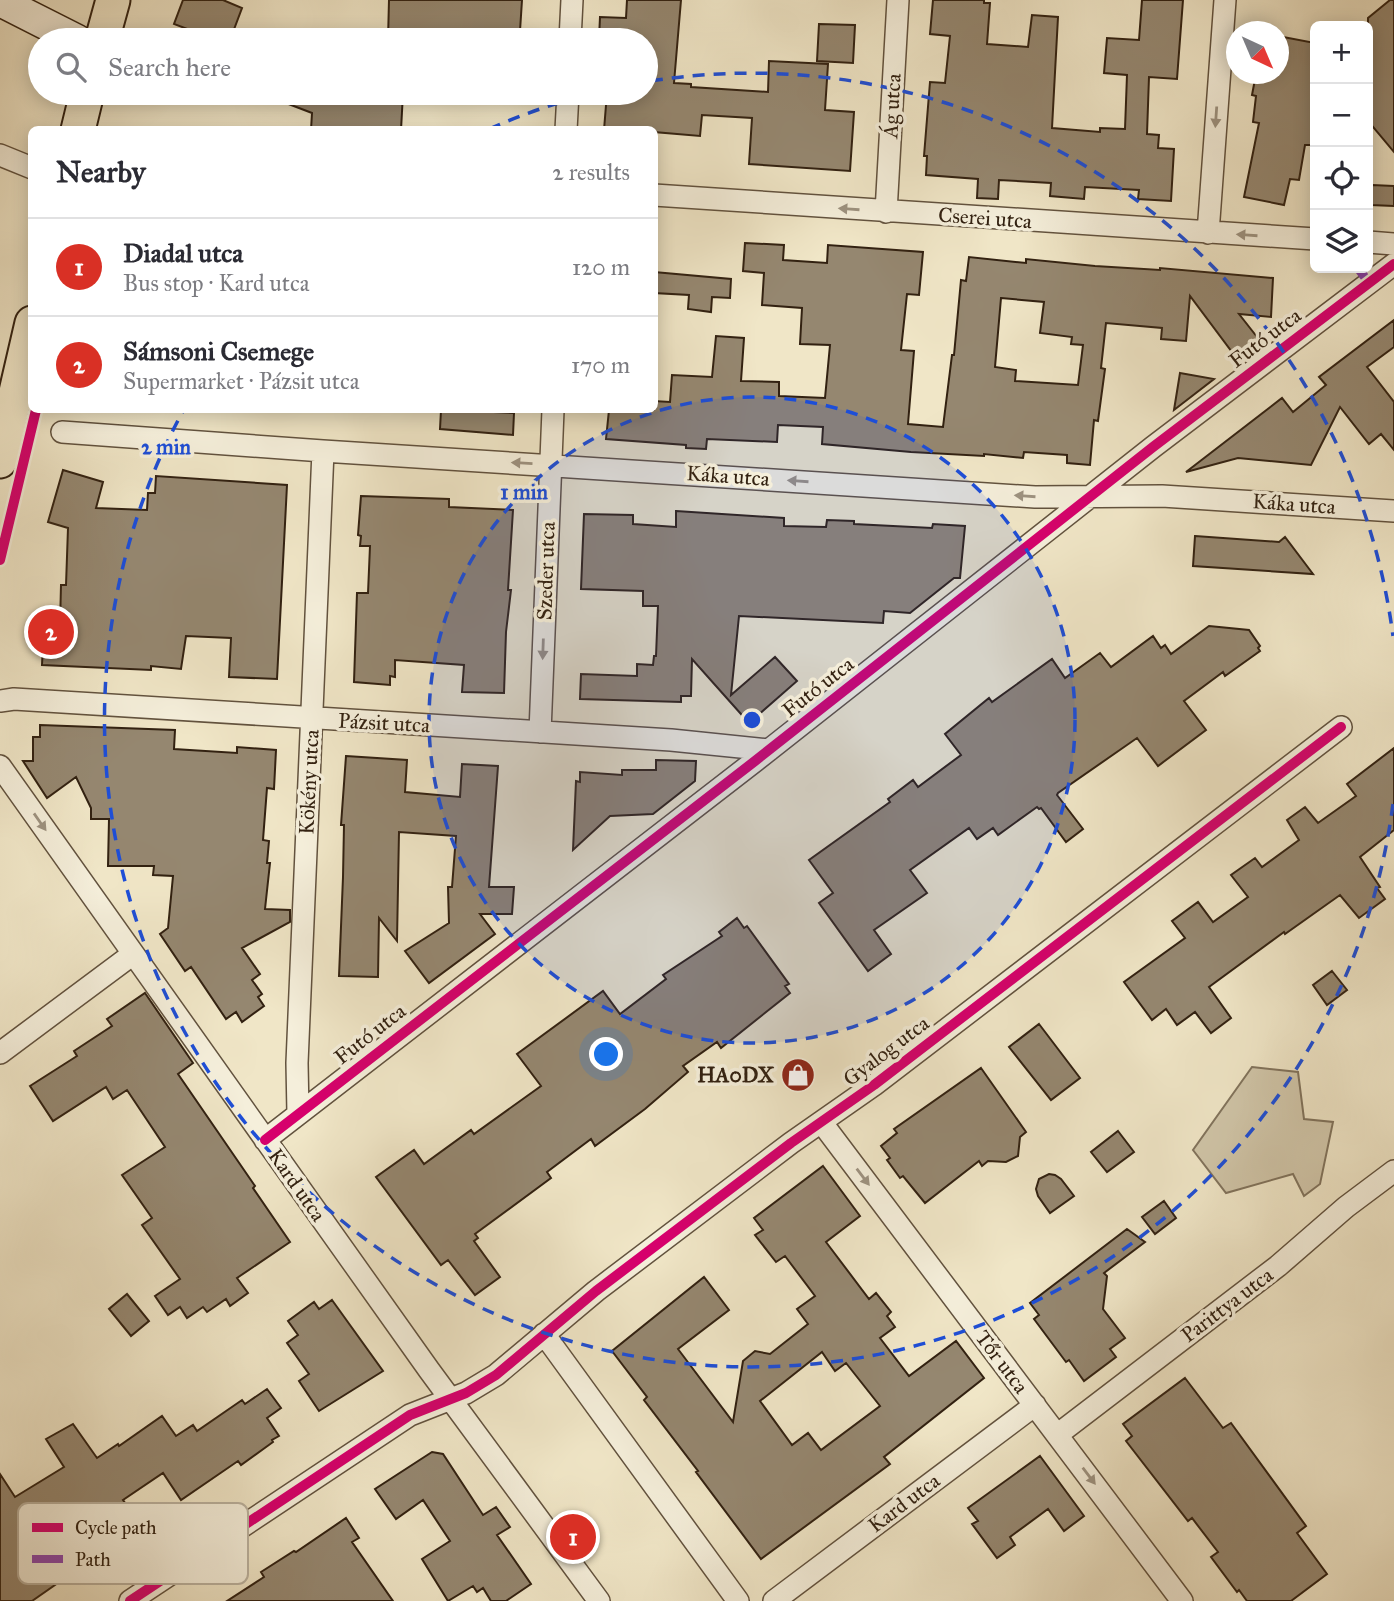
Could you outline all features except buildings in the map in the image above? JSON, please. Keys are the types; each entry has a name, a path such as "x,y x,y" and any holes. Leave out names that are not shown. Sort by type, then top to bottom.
{"main road":[{"path":"105,28 113,0"},
{"path":"79,126 84,105"},
{"path":"0,461 28,340"}],"street":[{"path":"571,28 572,0"},
{"name":"Ág utca","path":"886,212 898,0"},
{"path":"1208,233 1224,0"},
{"path":"0,1 53,28"},
{"path":"566,126 567,105"},
{"path":"0,155 28,167"},
{"name":"Cserei utca","path":"658,195 1310,239"},
{"path":"1373,242 1394,244"},
{"name":"Futó utca","path":"265,1140 769,750 1153,447 1394,264"},
{"name":"Szeder utca","path":"540,732 553,413"},
{"name":"Káka utca","path":"62,432 1035,497 1162,496 1394,510"},
{"name":"Kökény utca","path":"298,1114 297,1063 323,451"},
{"name":"Pázsit utca","path":"0,701 14,699 671,740 769,750"},
{"name":"Gyalog utca","path":"248,1523 410,1415 480,1386 528,1350 564,1316 628,1266 791,1143 822,1123 1341,727"},
{"name":"Kard utca","path":"0,766 450,1399 598,1601"},
{"path":"0,1053 133,954"},
{"name":"Tőr utca","path":"822,1123 1182,1601"},
{"name":"Parittya utca","path":"1057,1435 1278,1266 1346,1207 1394,1171"},
{"path":"544,1334 738,1601"},
{"name":"Kard utca","path":"774,1601 1035,1405"},
{"name":"Gyalog utca","path":"130,1601 156,1584"}],"shaded area":[{"path":"1252,1067 1298,1072 1304,1119 1333,1122 1320,1184 1304,1196 1293,1174 1226,1193 1193,1150"}],"marked path":[{"path":"1362,273 1369,283"}],"cycle path":[{"path":"265,1140 755,761 1153,447 1394,264"},
{"path":"0,560 35,413"},
{"path":"248,1523 410,1415 466,1393 496,1375 596,1291 791,1143 874,1085 1341,727"},
{"path":"130,1601 156,1584"}],"place":[{"name":"Sámsoni Csemege","path":"51,632"},
{"name":"HA0DX","path":"798,1075"},
{"name":"Diadal utca","path":"573,1537"}]}
